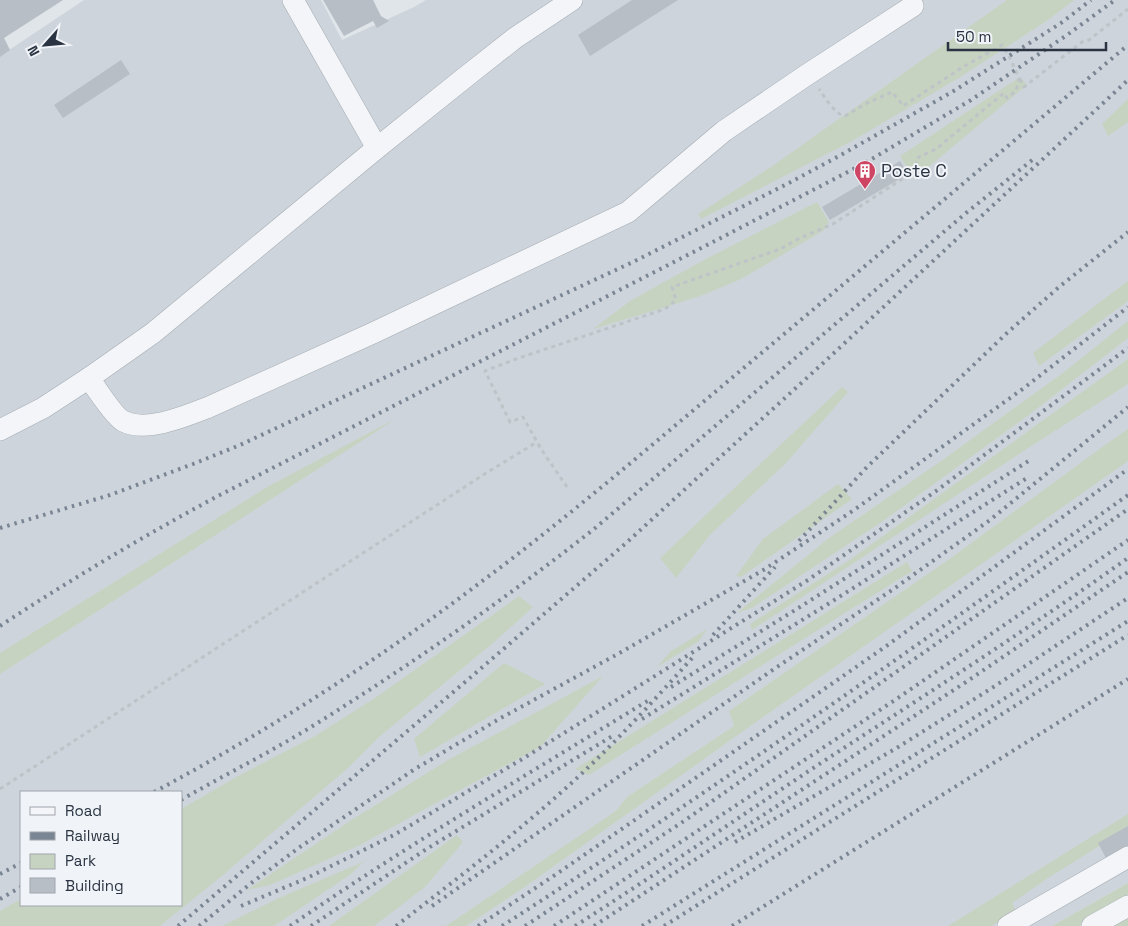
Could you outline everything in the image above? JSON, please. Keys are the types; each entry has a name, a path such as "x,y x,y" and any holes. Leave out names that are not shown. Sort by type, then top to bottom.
{"lane":[{"path":"293,0 377,148"},
{"path":"0,430 43,408 90,378 153,332 377,148 515,38 572,0"},
{"path":"90,378 100,394 122,420 136,424 155,424 181,418 209,407 373,333 628,212 724,131 913,6"},
{"path":"1008,926 1128,857"},
{"path":"1092,926 1128,906"}],"path":[{"path":"831,105 839,115 845,116 865,104 892,92 903,106 962,67 1002,45 1024,87 1128,9"},
{"path":"567,488 523,417 510,422 485,371 665,309 676,300 672,287 770,253 833,224 916,170 917,158 936,149 1004,93 1007,98 1011,95 1016,91 1019,78"},
{"path":"0,788 482,475 537,442"}],"shaded area":[{"path":"84,0 321,0 342,40 426,0 1128,0 1128,883 1052,926 0,926 0,56"}],"green space":[{"path":"1007,0 1074,0 1051,18 962,76 852,141 701,219 698,214 771,167"},
{"path":"1020,77 1027,85 914,179 900,156"},
{"path":"1128,99 1128,122 1108,136 1102,124"},
{"path":"817,202 829,222 823,231 741,279 703,295 593,329 630,301 704,260"},
{"path":"1128,281 1128,301 1039,366 1033,353"},
{"path":"1128,321 1128,338 1030,414 883,521 752,608 737,613 829,538 944,459 1064,372"},
{"path":"1128,359 1128,384 752,630 750,624 851,559"},
{"path":"842,387 848,392 786,463 709,536 676,578 660,558"},
{"path":"397,418 0,674 0,653 269,486"},
{"path":"1128,429 1128,461 526,886 466,926 446,926 616,811 627,797 734,726 729,711 951,558"},
{"path":"838,484 852,499 741,577 736,576 763,539"},
{"path":"907,562 912,571 589,775 575,769"},
{"path":"519,596 533,607 493,643 379,737 348,768 160,926 0,926 0,911 20,900 20,906 182,906 182,808 240,775 315,736 375,698"},
{"path":"707,629 699,641 657,667 670,652"},
{"path":"504,663 545,684 420,757 414,739"},
{"path":"603,676 540,747 360,845 270,885 247,890 350,821 448,760"},
{"path":"1128,814 1128,828 1012,903 1016,912 991,926 948,926"},
{"path":"457,835 463,842 425,887 374,926 329,926"},
{"path":"363,862 351,874 274,926 222,926 279,898"},
{"path":"1128,883 1128,926 1052,926"}],"building":[{"path":"0,0 63,0 4,38 10,50 0,57"},
{"path":"323,0 373,0 381,16 389,21 377,28 373,21 344,36"},
{"path":"632,0 678,0 590,56 578,35"},
{"path":"121,60 130,74 63,118 54,105"},
{"name":"Poste C","path":"900,161 908,174 830,220 822,207"},
{"path":"1128,826 1128,849 1107,860 1098,843"}],"railway":[{"path":"0,528 110,495 240,445 635,261 787,184 952,92 1061,23 1091,0"},
{"path":"0,626 106,559 216,497 865,163 971,100 1115,0"},
{"path":"156,791 240,744 324,692 406,637 504,565 633,461 1128,45"},
{"path":"178,926 625,544 1128,80"},
{"path":"182,799 295,737 348,704 456,632 526,581 594,529 966,213 1036,157"},
{"path":"799,541 867,467 1008,332 1059,287 1128,232"},
{"path":"199,926 250,884 300,847 415,769 499,719 616,655 765,569 854,510 1024,388 1128,307"},
{"path":"241,906 307,878 394,835 524,758 808,580 936,491 1128,348"},
{"path":"432,906 777,667 895,588 990,520 1128,407"},
{"path":"671,687 1030,460"},
{"path":"478,926 558,873 885,647 1128,469"},
{"path":"642,719 1027,478"},
{"path":"502,926 661,822 896,660 1128,495"},
{"path":"525,926 684,821 1128,509"},
{"path":"554,926 895,700 1128,540"},
{"path":"575,926 980,659 1128,558"},
{"path":"713,635 775,567"},
{"path":"594,926 966,682 1128,572"},
{"path":"735,842 895,749 995,686 1128,598"},
{"path":"642,926 1128,621"},
{"path":"664,926 1128,635"},
{"path":"396,926 489,853 556,797 623,733 694,656"},
{"path":"732,926 1128,679"},
{"path":"290,926 423,839 649,700"},
{"path":"311,926 425,850 614,735"},
{"path":"0,874 20,864"},
{"path":"0,899 20,888"}],"place":[{"name":"Poste C","path":"865,190"}]}
